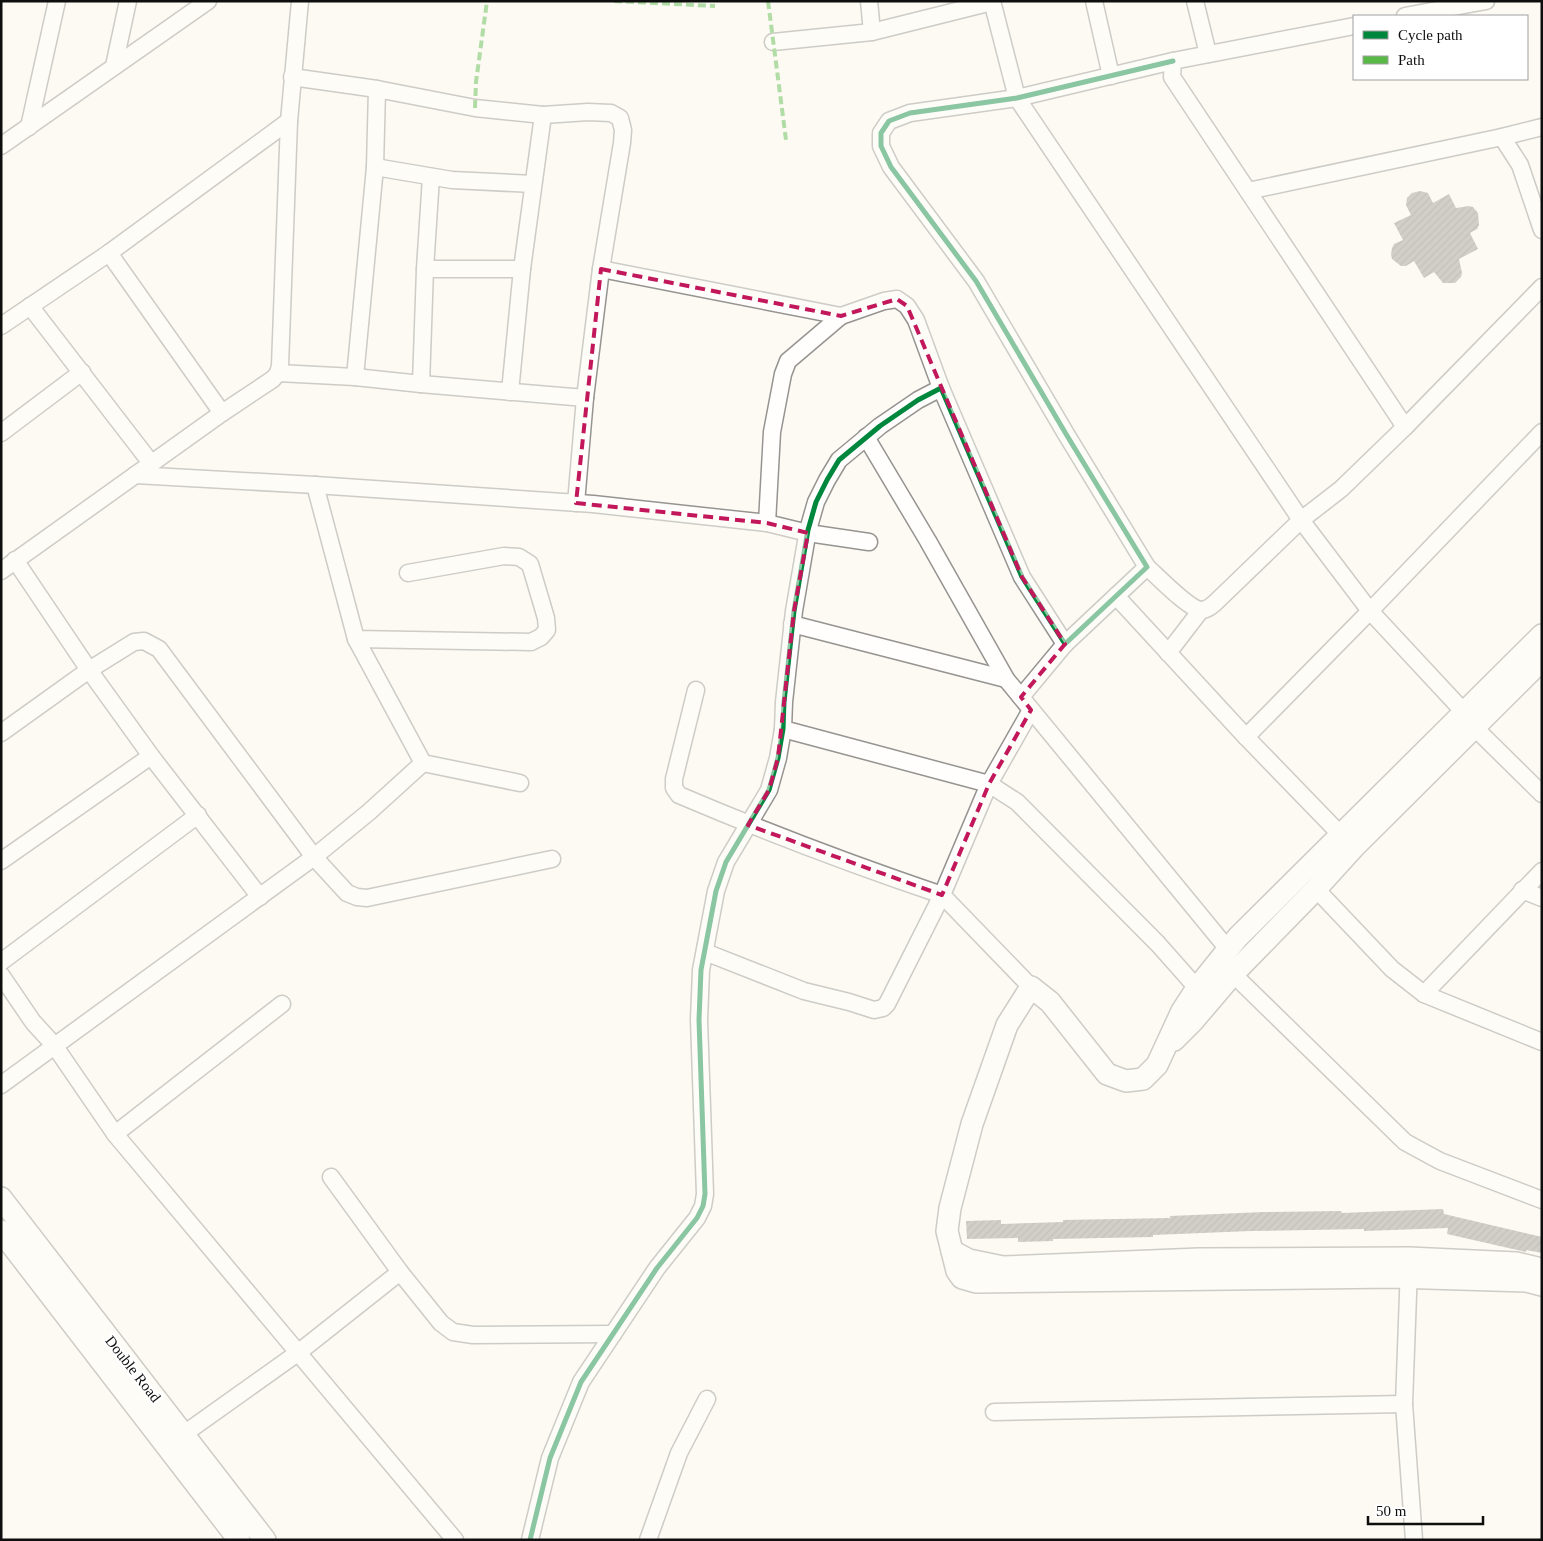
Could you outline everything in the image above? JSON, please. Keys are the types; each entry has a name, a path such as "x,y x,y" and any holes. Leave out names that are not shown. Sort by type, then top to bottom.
{"street":[{"path":"30,127 56,1"},
{"path":"114,66 128,1"},
{"path":"1,146 208,1"},
{"path":"1,571 151,463 273,379 278,373 280,366 289,121 300,1"},
{"path":"869,1 872,32"},
{"path":"1094,1 1111,76"},
{"path":"1195,1 1208,54"},
{"path":"1408,15 1428,7 1486,1"},
{"path":"773,42 872,32 992,2 1017,98 1301,520 1370,610 1469,720 1542,794"},
{"path":"1201,610 1188,604 1147,567 976,281 891,166 881,146 881,133 889,121 910,113 1017,98 1173,61 1353,26"},
{"path":"1173,61 1172,77 1405,428"},
{"path":"292,77 377,89 475,108 544,115 611,113 620,118 623,130 622,144 601,268 585,398 576,503"},
{"path":"355,377 375,167 377,89"},
{"path":"510,392 522,268 544,115"},
{"path":"1,326 109,253 289,121"},
{"path":"1248,191 1542,127"},
{"path":"1502,137 1520,165 1542,230"},
{"path":"375,167 452,180 533,184"},
{"path":"421,384 425,269 431,177"},
{"path":"109,253 222,413"},
{"path":"425,269 522,268"},
{"path":"601,268 841,316"},
{"path":"1168,653 1201,610 1209,608 1218,600 1301,520 1341,488 1405,428 1542,286"},
{"path":"767,523 772,432 783,374 788,361 841,316 884,301 896,299 907,306 916,320 941,388 1022,577 1065,644"},
{"path":"30,306 151,463"},
{"path":"1,433 82,372"},
{"path":"278,373 355,377 585,398"},
{"path":"530,1540 553,1450 581,1382 657,1268 697,1218 703,1206 705,1179 699,1020 702,970 716,891 726,862 769,790 778,758 783,730 792,624 808,533 816,502 839,460 866,437 918,400 941,388"},
{"path":"1246,737 1542,432"},
{"path":"866,437 928,541 1006,679 1227,948"},
{"path":"135,475 576,503 767,523 808,533 869,542"},
{"path":"315,485 356,639 423,763 520,783"},
{"path":"356,639 531,642 541,637 547,630 546,618 530,564 519,557 504,556 408,573"},
{"path":"16,560 89,670 151,756 260,897"},
{"path":"705,952 804,991 874,1010 883,1008 887,1004 942,895 989,784 1026,704 1065,644 1147,567"},
{"path":"1116,596 1246,737 1340,834"},
{"path":"792,624 1006,679"},
{"path":"1164,1050 1193,1021 1233,974 1316,890 1469,720 1542,635"},
{"path":"1,733 89,670 134,642 144,641 159,649 314,857 347,893 367,898 552,859"},
{"path":"696,690 674,779 674,788 680,795 748,825 848,863 942,895 1031,988 1050,1002 1108,1074 1126,1081 1143,1079 1158,1065 1182,1011 1227,948 1340,834 1469,720 1542,660"},
{"path":"783,730 989,784 1017,802 1158,944 1197,988"},
{"path":"1,860 151,756"},
{"path":"1,1085 314,857 369,812 423,763"},
{"path":"1,962 198,815"},
{"path":"1424,994 1542,871"},
{"path":"1316,890 1392,969 1424,994 1542,1042"},
{"path":"1522,890 1542,898"},
{"path":"1233,974 1405,1142 1440,1161 1542,1200"},
{"path":"1,975 33,1022 54,1045 115,1134 455,1540"},
{"path":"1031,988 1007,1025 972,1124 950,1208 947,1231 956,1271 962,1278 976,1282 1516,1263 1542,1269"},
{"path":"115,1134 282,1004"},
{"path":"330,1177 400,1272 441,1323 453,1332 473,1335 612,1334"},
{"name":"Double Road","path":"1,1198 175,1441 238,1540"},
{"name":"Double Road","path":"1,1231 175,1441 265,1540"},
{"path":"1409,1268 1526,1281 1542,1285"},
{"path":"1409,1268 1404,1404 1414,1540"},
{"path":"175,1441 299,1352 400,1272"},
{"path":"648,1540 679,1453 707,1399"},
{"path":"994,1412 1404,1404"}],"highlighted area":[{"path":"601,269 841,316 897,299 907,306 1022,577 1065,644 1021,697 1031,710 989,784 942,895 748,825 769,790 778,758 794,611 808,533 767,523 576,503"}],"building":[{"path":"1420,191 1428,193 1433,203 1449,194 1456,208 1469,206 1473,207 1478,213 1479,225 1477,229 1470,233 1478,249 1459,259 1462,273 1455,283 1443,283 1434,272 1424,278 1414,261 1406,266 1401,266 1392,259 1391,255 1394,244 1403,240 1394,223 1411,215 1406,205 1407,198 1412,193"},
{"path":"1443,1209 1444,1214 1542,1237 1542,1253 1526,1250 1526,1252 1447,1234 1448,1228 1364,1231 1364,1229 1251,1231 1018,1242 1018,1238 967,1239 966,1221 1001,1220 1001,1224 1063,1222 1063,1220 1170,1218 1170,1216 1264,1212 1341,1211 1342,1213"}],"marked path":[{"path":"475,108 476,82 487,1"},
{"path":"614,1 715,6"},
{"path":"768,1 786,140"}],"cycle path":[{"path":"530,1540 550,1458 581,1382 657,1268 697,1218 703,1206 705,1194 699,1020 701,970 716,891 726,862 769,790 778,758 783,729 784,702 794,611 808,530 816,502 839,460 880,426 918,400 941,388 1022,577 1065,644 1147,567 976,281 891,167 881,146 881,133 889,121 910,113 1017,98 1173,61"}]}
